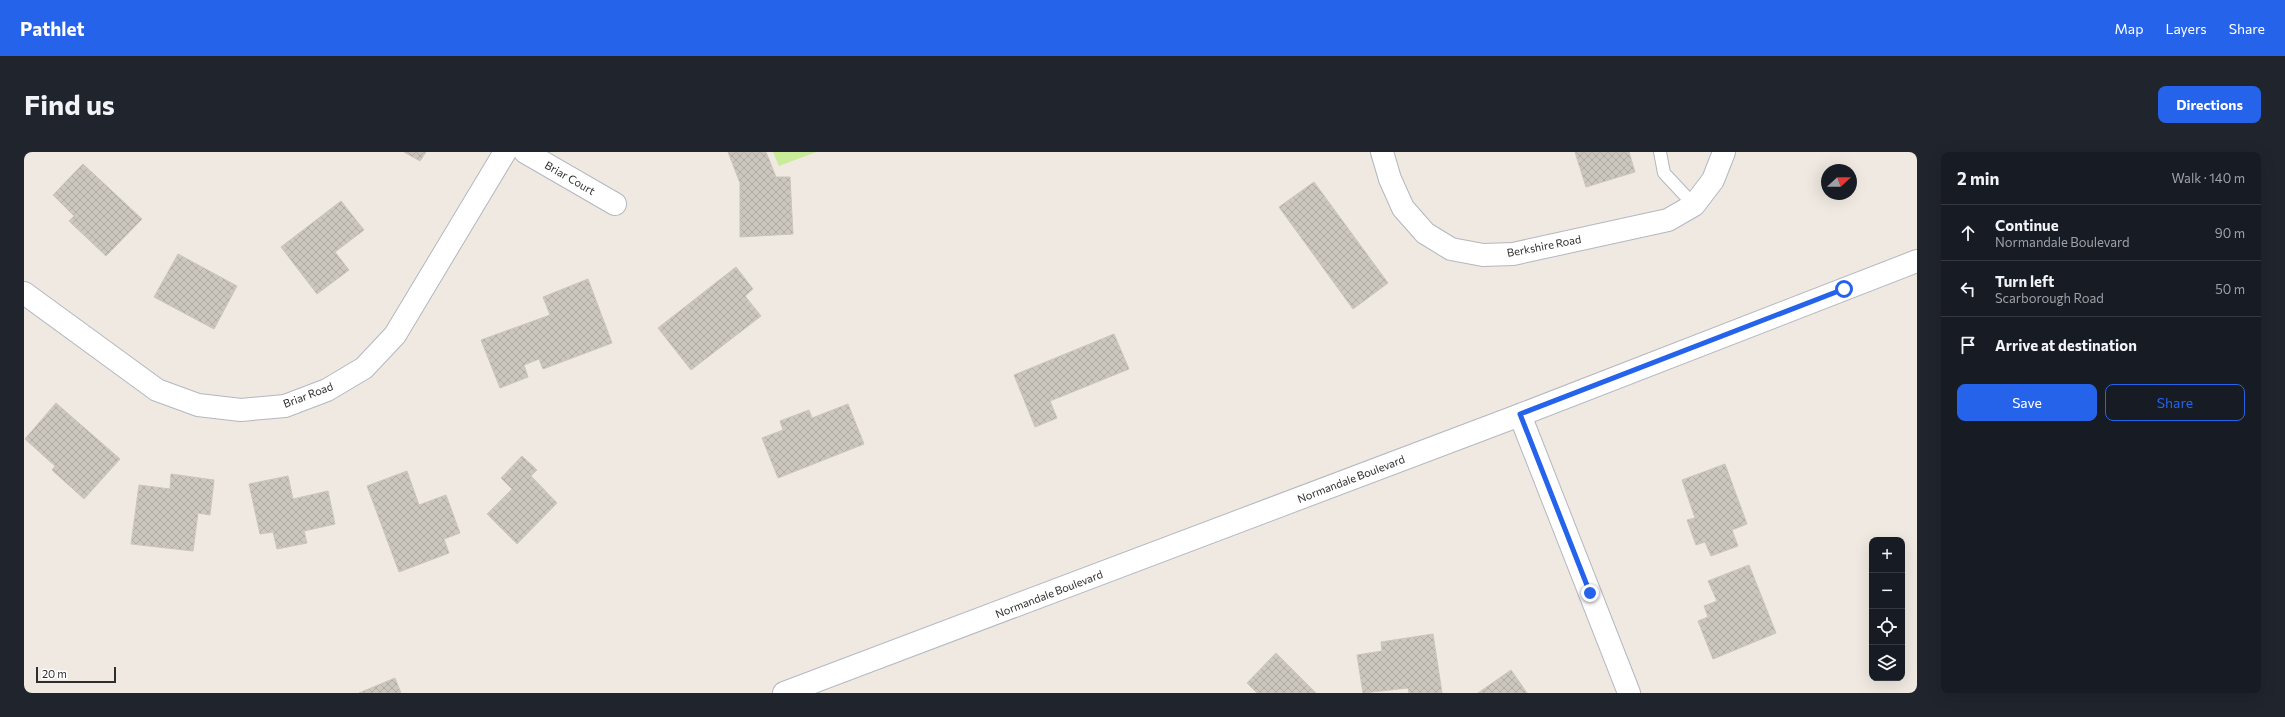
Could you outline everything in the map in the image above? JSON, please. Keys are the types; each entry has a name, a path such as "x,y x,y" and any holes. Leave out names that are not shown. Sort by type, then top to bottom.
{"street":[{"name":"Briar Road","path":"24,293 157,390 198,405 241,410 285,406 327,390 364,368 395,335 505,152"},
{"name":"Briar Court","path":"525,152 615,204"},
{"name":"Berkshire Road","path":"1382,152 1390,179 1403,208 1425,233 1451,249 1483,255 1513,254 1668,220 1694,205 1713,180 1724,152"},
{"name":"Normandale Boulevard","path":"784,693 1520,414 1917,261"},
{"path":"1520,414 1629,693"}],"lane":[{"path":"1660,152 1664,173 1694,205"}],"green space":[{"path":"773,152 816,152 779,166"}],"building":[{"path":"404,152 426,152 420,161"},
{"path":"728,152 766,152 776,177 790,177 793,234 740,237 740,183"},
{"path":"1575,152 1629,152 1635,172 1586,187"},
{"path":"83,164 142,219 106,256 69,221 74,216 53,195"},
{"path":"1314,182 1388,283 1353,309 1279,207"},
{"path":"341,201 364,230 335,252 349,270 317,294 281,247"},
{"path":"178,254 237,286 214,329 154,297"},
{"path":"736,267 753,289 745,296 761,316 691,370 658,328"},
{"path":"588,279 612,343 543,369 539,359 524,365 528,377 500,388 481,340 550,315 543,297"},
{"path":"1114,334 1129,369 1050,401 1057,418 1035,427 1014,375"},
{"path":"56,403 120,459 84,499 52,470 55,466 25,439"},
{"path":"848,404 864,444 778,478 762,438 783,430 780,421 809,410 812,418"},
{"path":"522,456 537,470 531,476 557,503 517,544 487,514 512,489 501,478"},
{"path":"1725,464 1747,524 1732,530 1738,546 1711,556 1705,542 1696,545 1687,520 1695,518 1682,480"},
{"path":"407,471 419,505 446,495 460,533 444,539 449,553 399,572 367,486"},
{"path":"171,474 214,480 210,515 198,513 193,551 131,544 139,485 170,489"},
{"path":"288,476 293,499 328,491 335,524 304,531 307,543 277,549 273,532 260,534 249,484"},
{"path":"1749,565 1776,633 1713,659 1698,621 1708,617 1704,606 1717,601 1708,581"},
{"path":"1433,634 1442,693 1409,693 1408,688 1363,693 1357,655 1382,651 1381,642"},
{"path":"1276,653 1316,693 1257,693 1247,683"},
{"path":"1511,670 1527,693 1478,693"},
{"path":"395,678 401,693 359,693"}],"route":[{"path":"1590,593 1520,414 1844,289"}]}
